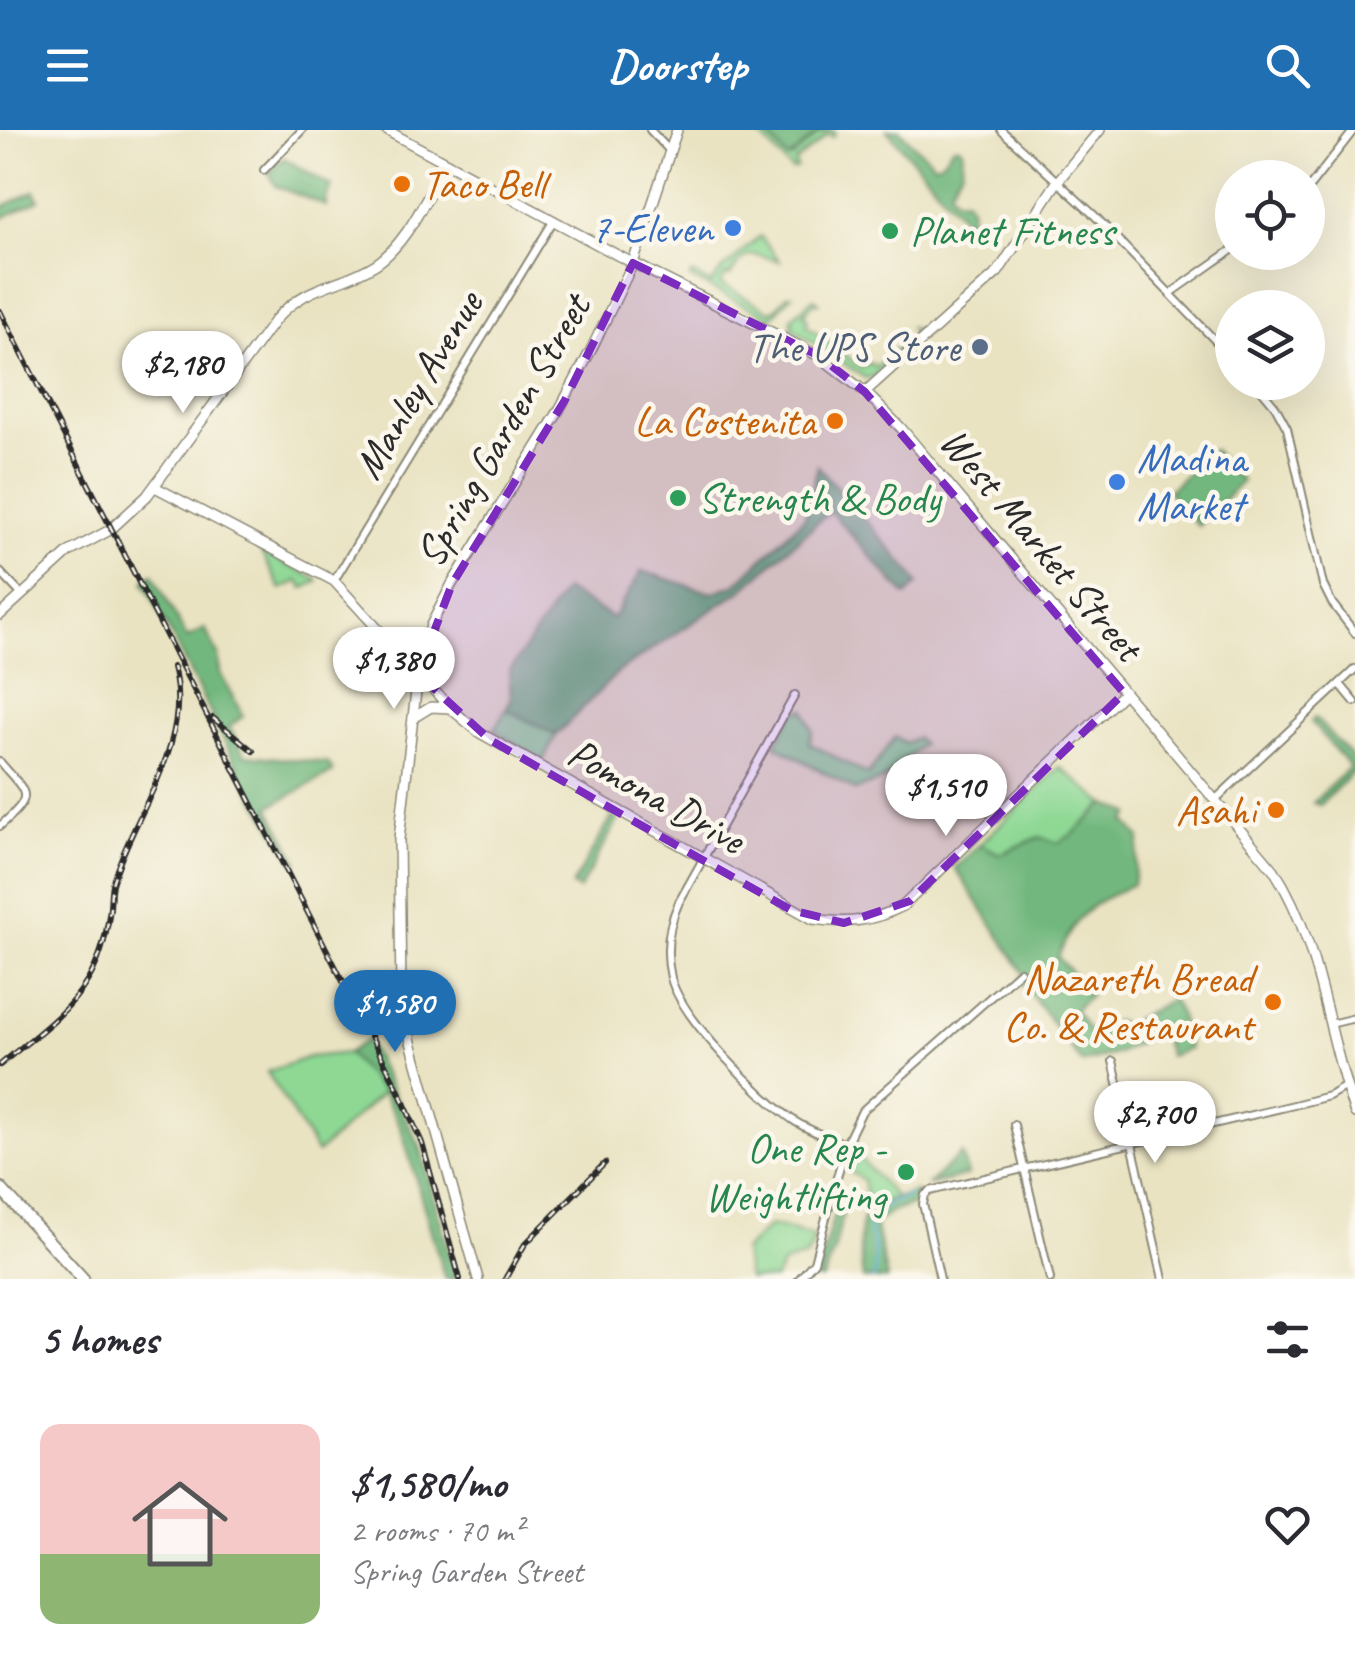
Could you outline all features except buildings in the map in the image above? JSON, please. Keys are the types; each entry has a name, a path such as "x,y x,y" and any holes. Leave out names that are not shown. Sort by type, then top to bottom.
{"highway":[{"path":"0,1188 83,1279"}],"main road":[{"name":"West Market Street","path":"386,130 819,356 865,392 914,444 1274,870 1308,938 1355,1113"},
{"name":"Spring Garden Street","path":"478,1279 401,994 399,839 418,674 431,624 565,400 633,262 677,130"},
{"path":"865,392 998,272 1057,182 1100,130"},
{"path":"0,616 69,552 110,530 155,487 284,310 308,292 382,259 403,235 447,163"},
{"name":"Pomona Drive","path":"155,487 334,581 450,708 490,740 813,920 844,923 898,909 1124,692"},
{"path":"413,718 431,707 450,708"}],"street":[{"path":"264,170 302,130"},
{"path":"650,130 669,150"},
{"path":"1001,130 1096,216 1215,340"},
{"path":"1325,167 1354,130"},
{"name":"Manley Avenue","path":"334,581 554,220"},
{"path":"1171,294 1215,262"},
{"path":"1271,400 1287,428 1323,585 1355,632"},
{"path":"0,572 22,595"},
{"path":"1216,799 1355,668"},
{"path":"1340,684 1355,702"},
{"path":"795,695 676,910 669,937 671,976 682,1005 698,1026 781,1110 808,1129 846,1144"},
{"path":"0,762 23,788 25,796 24,804 0,826"},
{"path":"799,1279 814,1262 846,1144 857,1119 875,1096 1020,971"},
{"path":"1330,1024 1355,1018"},
{"path":"1113,1061 1163,1279"},
{"path":"940,1279 923,1204 930,1191 1312,1101 1346,1086"},
{"path":"1014,1125 1050,1279"}],"highlighted area":[{"path":"633,263 819,356 865,392 1124,693 910,901 844,923 791,910 490,740 418,674 452,584 565,400"}],"green space":[{"path":"755,130 763,130 787,158 792,158 820,132 833,130 835,134 828,134 795,162 797,168 792,170"},
{"path":"763,130 826,130 789,159"},
{"path":"887,130 900,130 934,164 941,162 954,146 963,150 962,169 950,189 955,198 967,200 968,224"},
{"path":"284,158 332,187 326,206 276,186 269,173"},
{"path":"35,191 39,200 0,219 0,208"},
{"path":"760,236 780,261 751,255 741,260 730,276 725,275 721,284 770,311 792,295 771,318 690,278 692,274 711,284"},
{"path":"814,298 820,304 815,302 803,314 808,319 806,325 862,368 867,363 877,366 914,333 910,328 918,330 918,336 872,377 865,378 792,328 792,317"},
{"path":"1213,450 1242,481 1198,526 1168,491"},
{"path":"818,466 910,571 918,584 906,596 830,511 743,589 618,672 556,735 506,709 511,699 509,672 564,590 613,618 642,571 712,593 737,584 805,517"},
{"path":"261,552 317,582 304,588 298,581 281,589"},
{"path":"153,574 187,638 205,629 218,655 220,673 243,716 229,727 245,755 328,763 333,772 269,807 298,862 295,863 243,778 144,581"},
{"path":"506,709 556,735 543,761 494,730"},
{"path":"804,709 813,731 809,743 868,775 895,737 905,743 916,738 922,744 885,779 855,790 775,745 793,713"},
{"path":"1315,718 1355,761 1355,770 1320,805 1313,803 1350,767 1311,722"},
{"path":"1060,767 1105,804 1058,843 1039,837 1000,854 980,844"},
{"path":"1105,804 1128,812 1131,815 1125,821 1140,838 1133,884 1086,911 1058,957 1090,995 1074,1010 1092,1035 1115,1021 1125,1025 1172,999 1189,1049 1169,1056 1161,1031 1118,1053 1082,1063 1020,980 1025,975 955,868 980,844 1000,854 1040,837 1058,843"},
{"path":"612,817 618,820 579,890 572,886"},
{"path":"367,1040 420,1147 456,1279 445,1279 401,1128 383,1092 347,1053"},
{"path":"347,1053 383,1092 317,1153 267,1072 309,1057"},
{"path":"852,1149 896,1198 868,1206 863,1180 847,1170"},
{"path":"961,1154 968,1175 927,1185"},
{"path":"916,1192 917,1203 891,1212 875,1223 887,1279 863,1279 860,1232 868,1206"},
{"path":"840,1193 847,1195 835,1248 823,1279 816,1279"},
{"path":"768,1227 815,1237 809,1252 783,1264 775,1279 748,1279 743,1251"}],"waterway":[{"path":"873,1279 870,1221 888,1204 909,1195"}],"railway":[{"path":"0,311 397,1087 422,1143 460,1279"},
{"path":"0,1065 70,1004 96,964 106,932 112,884 168,751 177,696 173,667"},
{"path":"213,718 253,751"},
{"path":"505,1279 525,1244 605,1163"}],"place":[{"name":"Taco Bell","path":"402,184"},
{"name":"7-Eleven","path":"733,228"},
{"name":"Planet Fitness","path":"890,231"},
{"name":"The UPS Store","path":"980,347"},
{"name":"La Costenita","path":"835,421"},
{"name":"Madina Market","path":"1117,482"},
{"name":"Strength & Body","path":"678,498"},
{"name":"Asahi","path":"1276,810"},
{"name":"Nazareth Bread Co. & Restaurant","path":"1273,1002"},
{"name":"One Rep - Weightlifting","path":"906,1172"}]}
